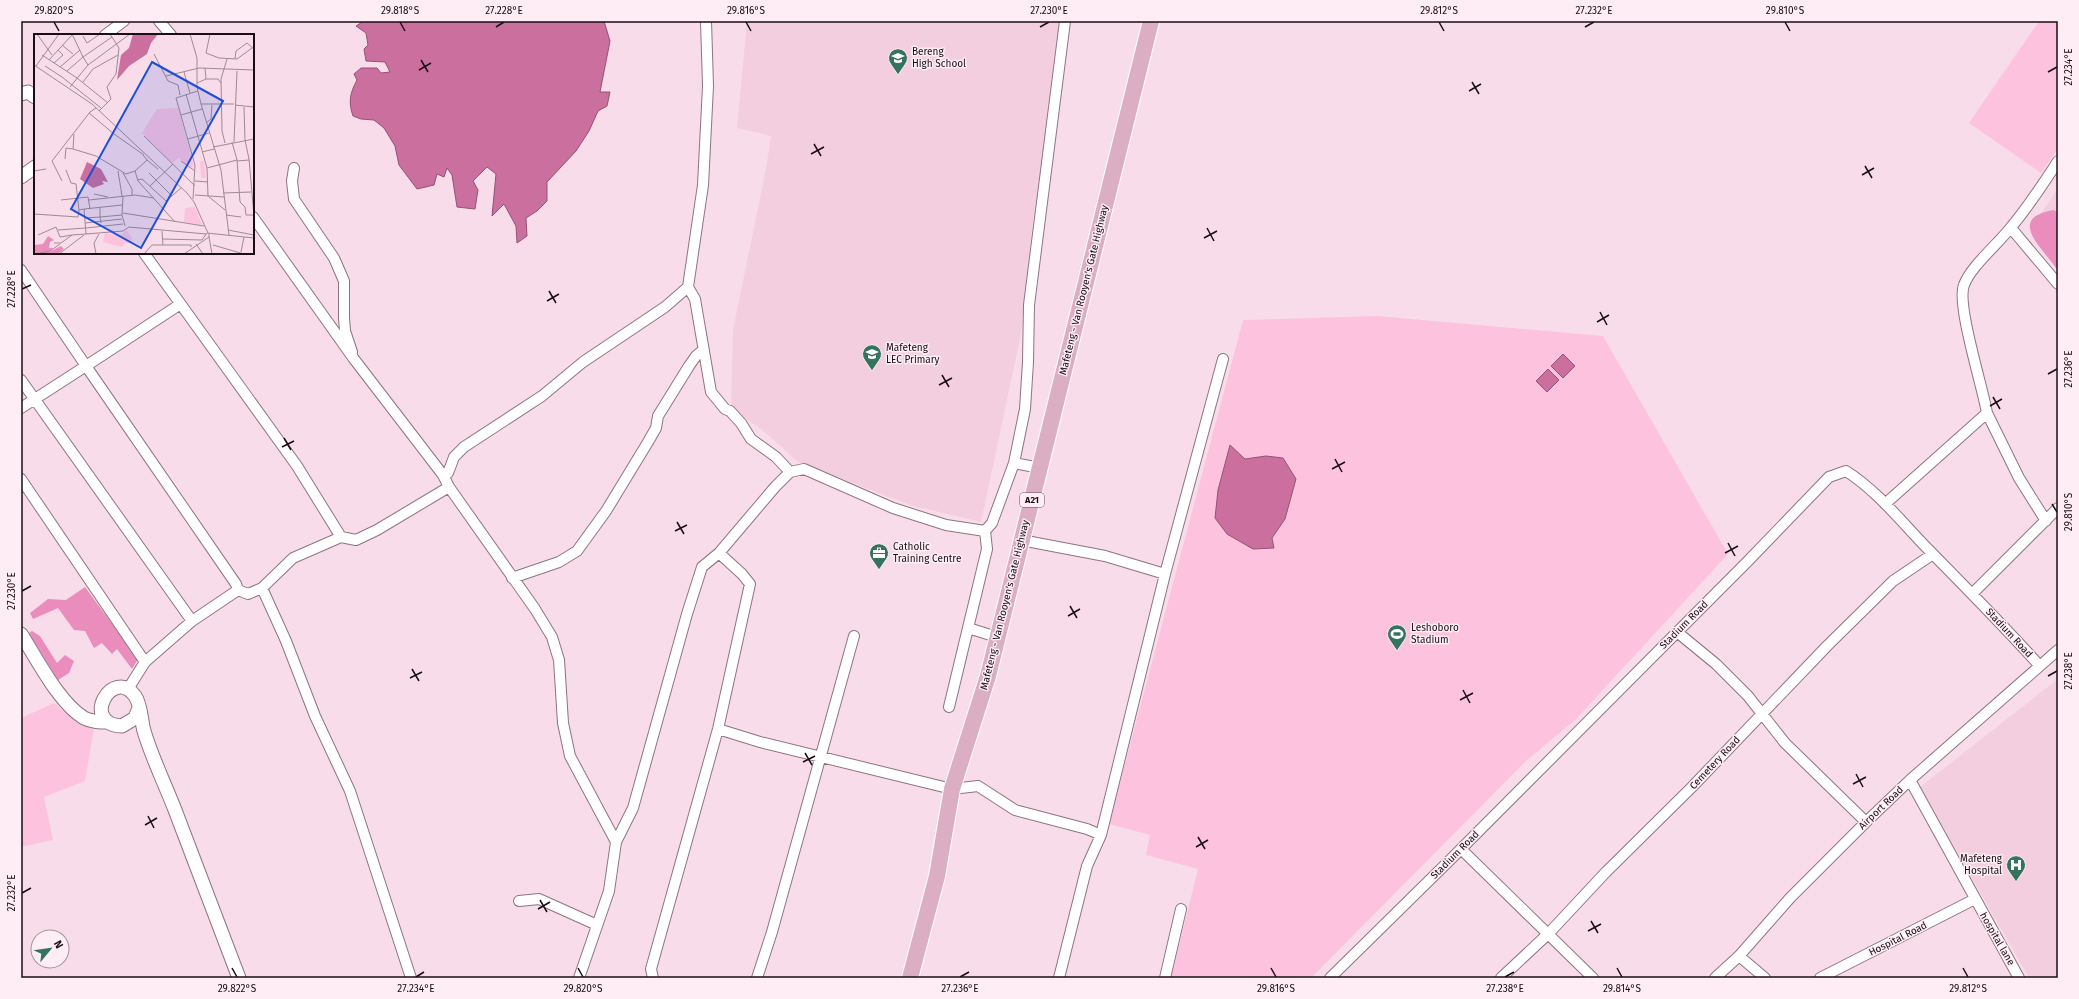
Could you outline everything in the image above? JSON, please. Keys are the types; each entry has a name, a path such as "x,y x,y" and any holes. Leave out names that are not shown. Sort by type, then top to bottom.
{"main road":[{"name":"Mafeteng - Van Rooyen's Gate Highway","path":"910,978 936,876 952,790 988,676 1151,21"}],"street":[{"path":"106,34 124,21"},
{"path":"159,21 170,34"},
{"path":"706,21 708,86 703,185 688,288 695,299 711,392 725,409 730,411 741,423 751,439 776,457 790,472"},
{"path":"984,531 992,522 1014,462 1025,409 1029,305 1065,21"},
{"path":"2046,521 2019,478 1987,413 1962,301 1964,285 1973,270 2011,228 2033,200 2058,162"},
{"path":"21,177 34,168"},
{"path":"294,168 292,181 294,199 334,258 344,281 345,331 354,359"},
{"path":"254,218 354,359 443,475 449,487 535,609 552,637 559,660 563,723 570,756 616,842"},
{"path":"2011,228 2058,284"},
{"path":"145,254 175,296 179,304 297,466 342,537"},
{"path":"21,270 236,584 238,590 248,594 262,588 293,558 342,537 356,540 377,530 449,487"},
{"path":"443,475 448,473 454,457 464,447 542,396 583,362 665,307 688,288"},
{"path":"21,408 34,398 86,366 179,304"},
{"path":"512,578 559,562 577,551 606,511 648,442 656,428 658,416 685,372 696,356 703,350"},
{"path":"1059,978 1087,866 1101,834 1165,574 1223,359"},
{"path":"21,380 192,621"},
{"path":"1885,504 1987,413"},
{"path":"1014,462 1040,468"},
{"path":"579,978 609,891 616,842 633,808 687,614 702,567 718,553 775,487 790,472 804,469 893,508 946,525 984,531"},
{"name":"Stadium Road","path":"1330,978 1677,632 1829,476 1846,471 1857,478 1885,504 2039,665"},
{"path":"21,479 146,662"},
{"path":"1972,594 2058,508"},
{"path":"949,707 987,550 984,531"},
{"path":"1021,540 1105,556 1165,574"},
{"path":"653,978 651,969 718,729 750,584 742,574 718,553"},
{"name":"Cemetery Road","path":"1501,978 1549,933 1606,872 1692,787 1762,712 1893,581 1933,554"},
{"path":"262,588 286,641 315,716 350,791 411,978"},
{"path":"128,690 146,662 192,621 238,590"},
{"path":"968,628 997,637"},
{"path":"1677,632 1716,664 1762,712 1785,743 1866,822"},
{"path":"21,634 56,688 76,711 85,718 97,722 108,722 117,725 126,724 135,718 139,708"},
{"path":"757,978 772,932 854,636"},
{"name":"Airport Road","path":"1715,978 1739,956 1790,898 1866,822 1910,780 2039,665 2058,650"},
{"path":"108,722 102,712 102,701 104,696 112,689 123,688 135,695 147,740 239,978"},
{"path":"76,711 85,711 102,701"},
{"path":"126,724 138,731 147,740"},
{"path":"718,729 952,790 978,786 1015,810 1087,828 1101,834"},
{"path":"1910,780 1975,899"},
{"path":"1462,848 1593,978"},
{"path":"519,901 539,899 597,925"},
{"name":"Hospital Road","path":"1820,978 1975,899"},
{"name":"hospital lane","path":"1975,899 2020,978"},
{"path":"1165,978 1181,909"},
{"path":"1739,956 1765,978"}],"shaded area":[{"path":"364,21 604,21 610,41 600,92 610,92 607,106 598,111 589,131 576,151 547,182 547,201 537,211 526,218 527,236 517,243 516,226 504,204 492,216 496,174 487,167 473,181 478,190 475,209 457,207 452,175 447,168 444,177 437,174 434,185 417,189 399,165 395,146 384,128 374,120 361,119 353,116 350,98 357,80 354,74 361,68 377,68 381,73 390,72 385,62 366,61 364,49 368,45 366,33 356,26"},
{"path":"747,21 1062,21 1032,228 1021,334 981,522 910,505 798,462 766,433 731,408 733,330 766,169 771,136 737,128"},
{"path":"2039,21 2058,21 2058,149 2041,173 1969,123"},
{"path":"2058,188 2058,258 2032,227"},
{"path":"2054,210 2058,213 2058,271 2032,236 2030,227 2032,220 2039,214"},
{"name":"Leshoboro Stadium","path":"1378,316 1603,336 1728,554 1576,719 1526,761 1311,978 1171,978 1198,869 1146,855 1150,835 1109,824 1243,320"},
{"path":"1563,354 1575,366 1563,378 1551,366"},
{"path":"1548,369 1559,380 1547,392 1536,381"},
{"path":"1230,445 1245,459 1266,456 1283,458 1296,479 1285,519 1272,538 1274,548 1253,549 1227,534 1215,518 1218,490"},
{"path":"85,587 138,659 132,669 117,649 112,654 102,643 94,648 85,631 74,630 58,608 33,619 30,613 48,599 66,600"},
{"path":"32,631 40,636 57,663 65,655 74,661 69,673 58,680 29,633"},
{"name":"Mafeteng Hospital","path":"2058,679 2058,978 2029,978 1920,787"},
{"path":"54,703 80,725 94,728 85,781 44,797 53,840 21,847 21,718"}],"place":[{"name":"Bereng High School","path":"898,75"},
{"name":"Mafeteng LEC Primary","path":"872,371"},
{"name":"Catholic Training Centre","path":"879,570"},
{"name":"Leshoboro Stadium","path":"1397,651"},
{"name":"Mafeteng Hospital","path":"2016,882"}]}
